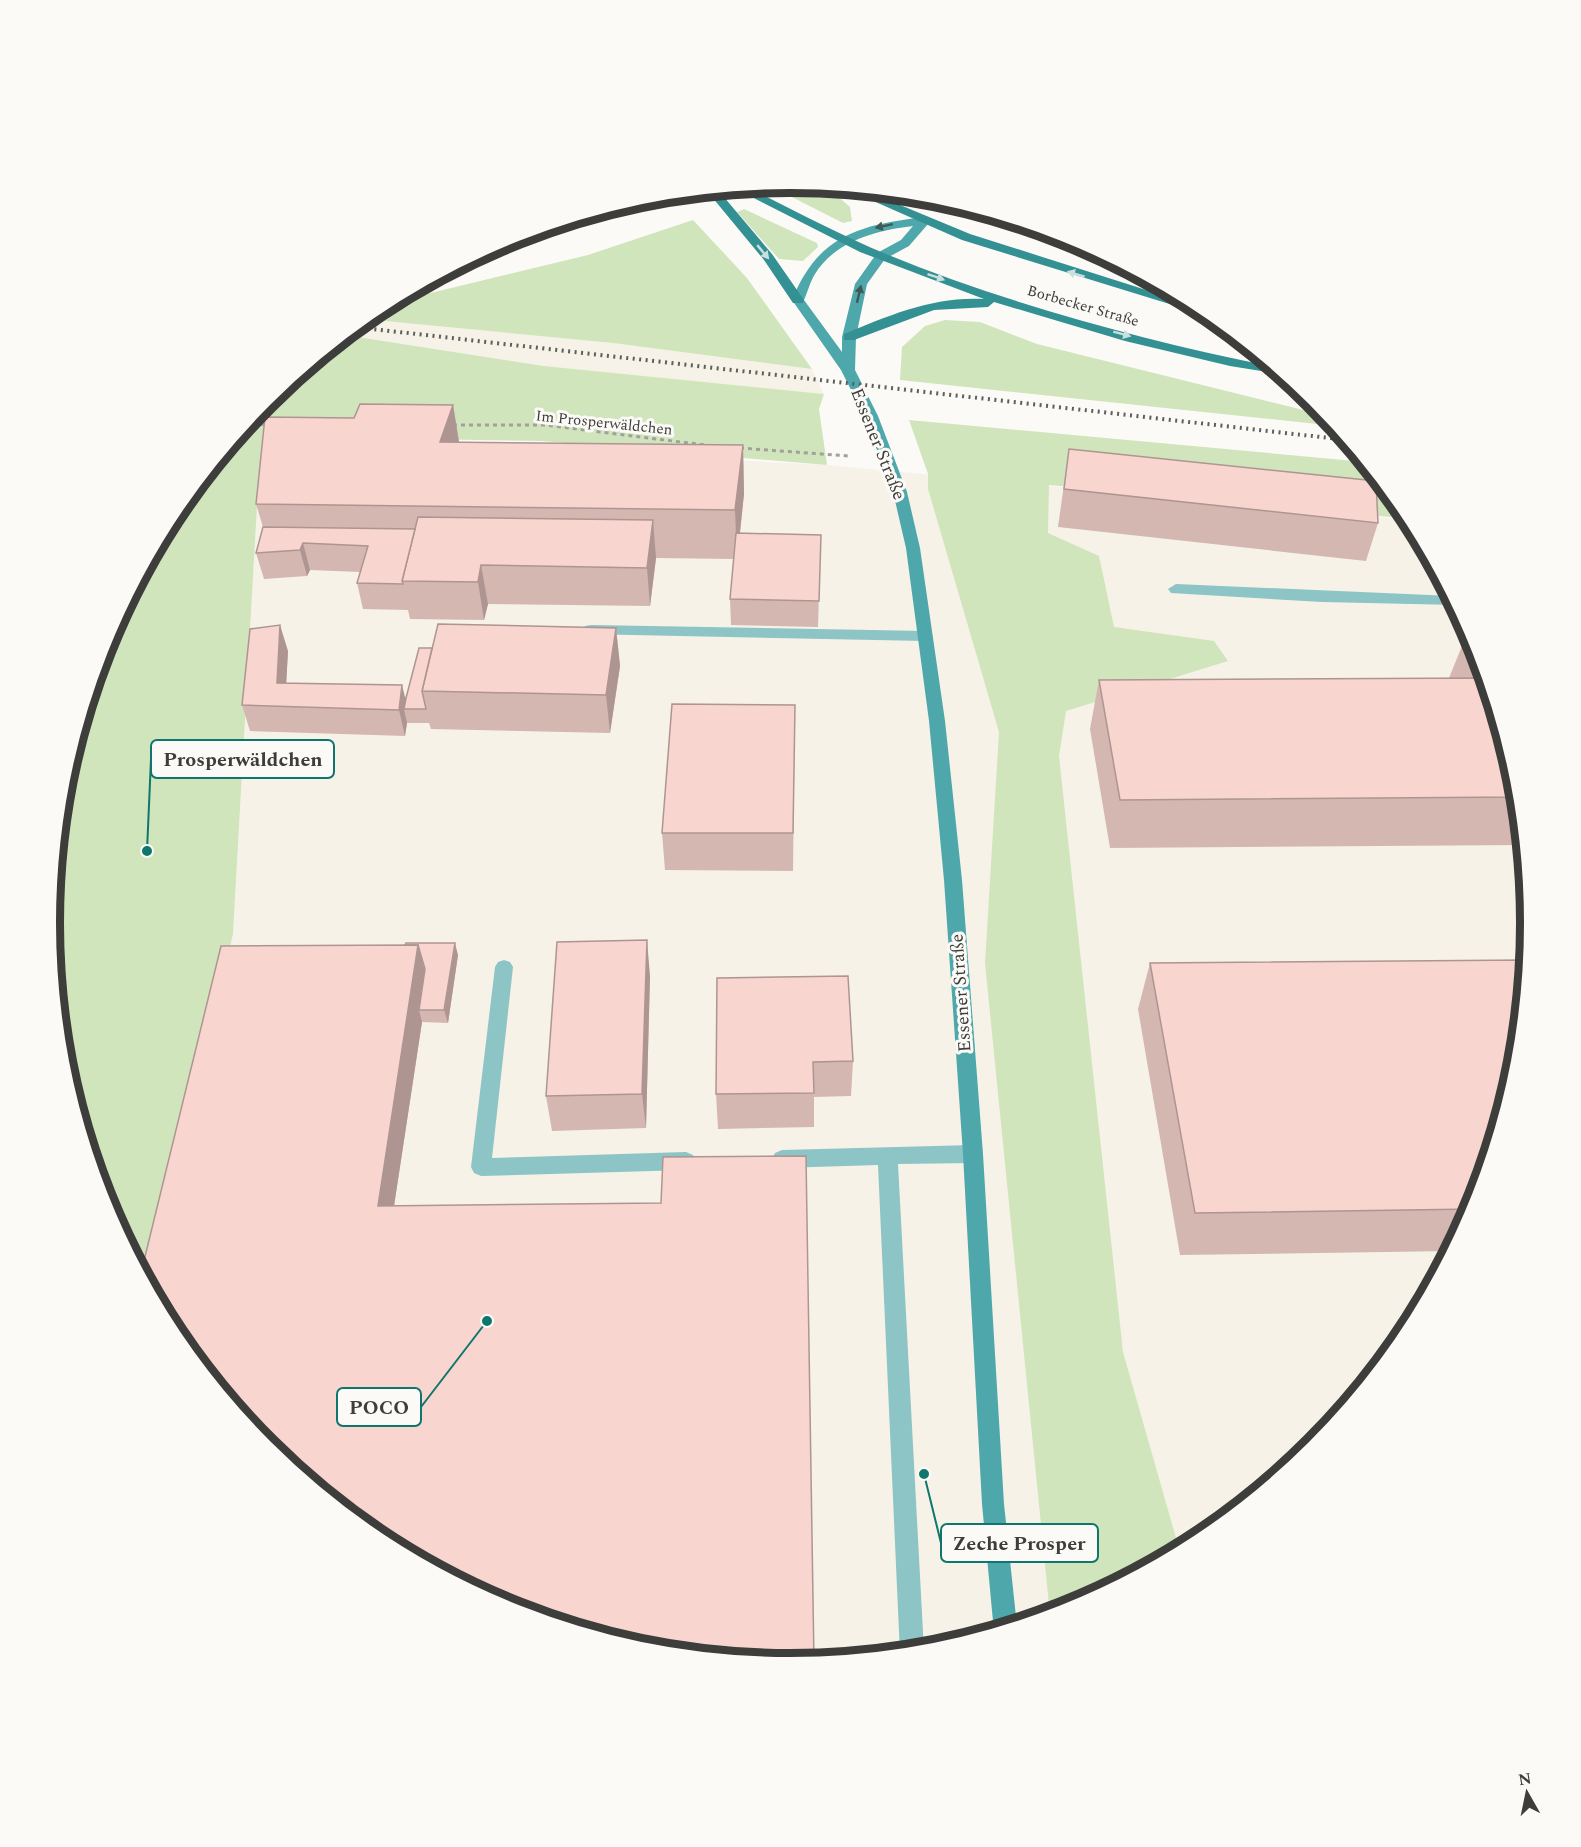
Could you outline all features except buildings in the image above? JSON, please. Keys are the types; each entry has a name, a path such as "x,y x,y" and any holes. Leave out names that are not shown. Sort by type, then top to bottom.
{"main road":[{"path":"753,195 881,256"},
{"path":"717,197 768,257 798,300"},
{"path":"872,198 924,221"},
{"path":"798,300 808,275 816,264 846,240 882,225 924,221"},
{"name":"Essener Straße","path":"848,370 849,337 861,284 881,256 905,243 924,221"},
{"name":"Borbecker Straße","path":"924,221 1027,258 1177,304"},
{"name":"Borbecker Straße","path":"881,256 1045,313 1146,341 1265,368"},
{"name":"Essener Straße","path":"798,300 848,370 888,459 913,548 953,880 973,1154 993,1504 1004,1621"},
{"path":"849,337 903,314 954,302 1000,304 1045,313"}],"lane":[{"path":"1176,589 1446,601"},
{"path":"578,629 925,636"},
{"path":"504,967 482,1167 709,1161"},
{"path":"757,1160 973,1154"},
{"path":"888,1156 912,1644"}],"path":[{"path":"257,425 272,424"},
{"name":"Im Prosperwäldchen","path":"450,425 545,425 714,446"},
{"path":"737,448 888,459"}],"shaded area":[{"path":"379,320 613,343 812,369 824,394 544,366 356,337"},
{"path":"285,437 827,465 1399,519 1446,600 1482,689 1496,734 1515,828 1521,923 1515,1019 1496,1113 1482,1158 1446,1247 1398,1329 1370,1368 1340,1405 1272,1473 1196,1531 1114,1579 1025,1615 933,1640 886,1648 790,1654 770,1653 196,1347 154,1281 233,934 257,506"}],"green space":[{"path":"784,193 836,195 850,207 852,221 843,223"},
{"path":"744,209 817,243 818,247 803,261 779,259 737,212"},
{"path":"693,220 747,278 812,369 613,343 379,320 416,296 588,255"},
{"path":"945,320 980,322 1037,344 1312,412 1324,425 900,380 902,347 925,326"},
{"path":"356,337 544,366 824,394 819,409 827,465 541,441 285,437 257,506 233,934 154,1281 135,1247 99,1158 85,1113 66,1019 60,923 66,828 74,781 99,689 135,600 158,558 183,518 241,442 309,374"},
{"path":"909,420 1355,461 1398,518 1049,485 1048,533 1099,556 1114,627 1214,641 1228,661 1066,711 1059,756 1123,1352 1177,1543 1114,1579 1049,1606 985,963 999,732 928,489 928,474"}],"railway":[{"path":"368,328 1337,439"}],"place":[{"name":"Prosperwäldchen","path":"147,851"},
{"name":"POCO","path":"487,1321"},
{"name":"Zeche Prosper","path":"924,1474"}]}
